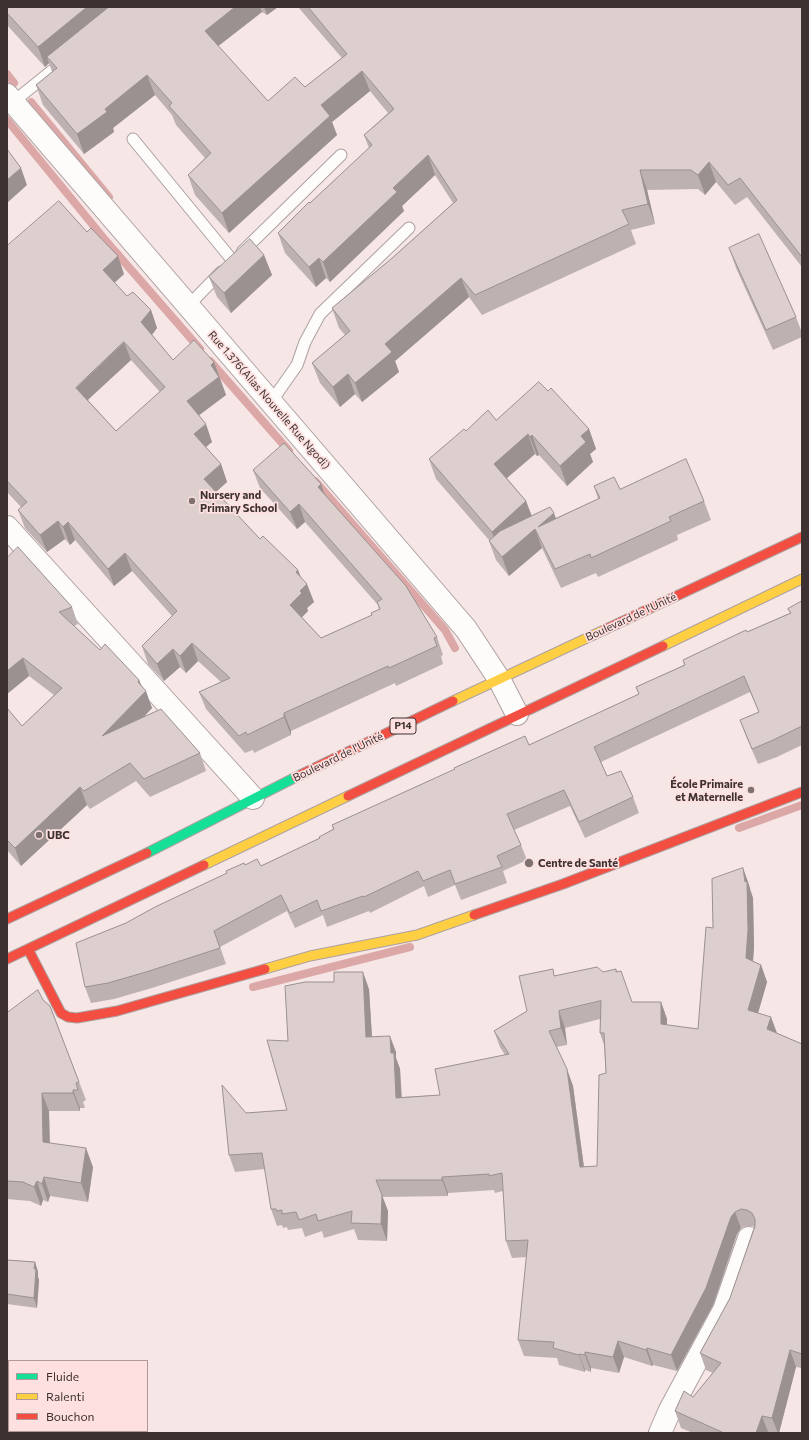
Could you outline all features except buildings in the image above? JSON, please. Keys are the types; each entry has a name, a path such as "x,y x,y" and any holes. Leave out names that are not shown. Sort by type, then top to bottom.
{"main road":[{"name":"Boulevard de l'Unité","path":"7,919 127,863 253,798 802,537"},
{"path":"7,959 802,578"},
{"path":"28,949 61,1013 68,1017 77,1018 117,1011 310,956 417,935 563,884 802,792"}],"street":[{"name":"Rue 1.376(Alias Nouvelle Rue Ngodi)","path":"10,98 466,629 499,680 517,714"},
{"path":"7,526 253,798"},
{"path":"660,1433 670,1410 724,1310 749,1238"}],"lane":[{"path":"10,98 74,52"},
{"path":"133,139 233,261"},
{"path":"188,306 341,154"},
{"path":"271,402 297,365 305,342 320,314 409,228"}],"waterway":[{"path":"7,74 14,83"},
{"path":"31,102 109,197"},
{"path":"7,120 106,241 200,349"},
{"path":"210,361 289,451"},
{"path":"315,481 445,630 455,648"},
{"path":"739,828 802,805"},
{"path":"253,987 410,947"}],"traffic: fast":[{"path":"147,853 296,777"}],"traffic: slow":[{"path":"663,646 802,579"},
{"path":"453,701 604,630"},
{"path":"204,865 348,796"},
{"path":"265,969 310,956 417,935 474,915"}],"traffic: jam":[{"path":"604,630 802,537"},
{"path":"348,796 663,646"},
{"path":"296,777 453,701"},
{"path":"474,915 563,884 802,792"},
{"path":"7,919 147,853"},
{"path":"7,959 204,865"},
{"path":"28,949 61,1013 68,1017 77,1018 117,1011 265,969"}],"place":[{"name":"Nursery and Primary School","path":"192,501"},
{"name":"École Primaire et Maternelle","path":"751,790"},
{"name":"UBC","path":"39,835"},
{"name":"Centre de Santé","path":"529,863"}]}
